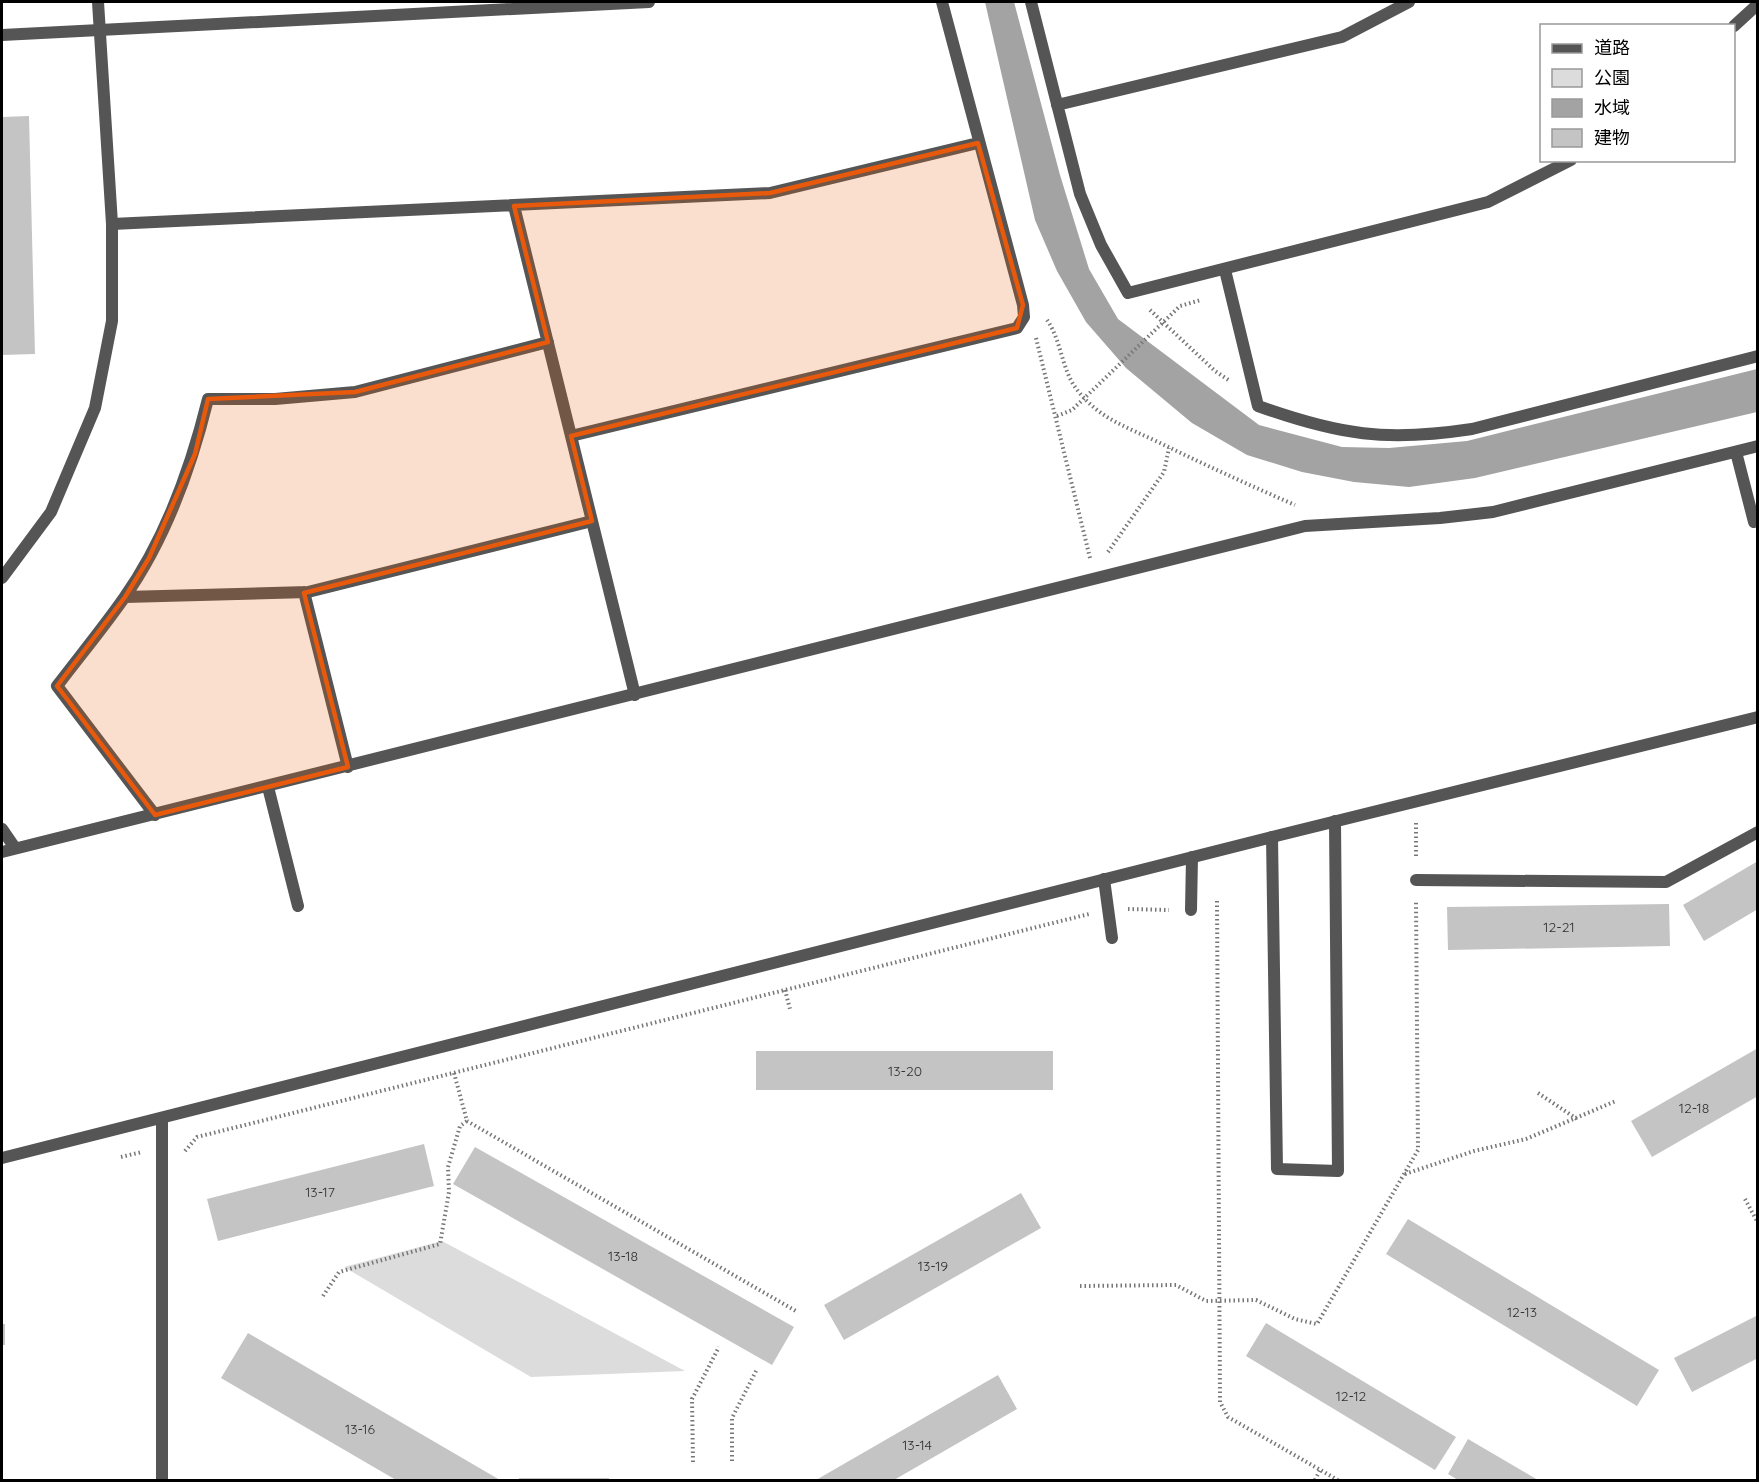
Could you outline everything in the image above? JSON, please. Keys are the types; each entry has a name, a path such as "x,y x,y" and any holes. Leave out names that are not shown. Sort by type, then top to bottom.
{"street":[{"path":"2,578 51,512 95,408 112,321 112,224 98,2"},
{"path":"2,35 649,2"},
{"path":"571,436 1017,328 1024,317 1023,305 942,2"},
{"path":"1031,2 1080,194 1101,245 1128,293 1488,202 1567,162"},
{"path":"1058,105 1342,37 1409,2"},
{"path":"1735,25 1758,4"},
{"path":"112,224 770,193 978,143"},
{"path":"514,206 635,695"},
{"path":"1225,270 1258,406 1335,431 1374,436 1426,436 1472,429 1758,356"},
{"path":"155,815 57,686 125,597 149,558 195,454 208,399 275,399 355,392 548,342"},
{"path":"2,852 1305,526 1440,518 1493,512 1758,446"},
{"path":"1736,452 1754,522"},
{"path":"125,597 304,592 592,521"},
{"path":"304,592 348,767"},
{"path":"2,1158 1104,879 1758,717"},
{"path":"268,787 298,906"},
{"path":"1272,837 1277,1169 1338,1171 1335,821"},
{"path":"2,829 15,848"},
{"path":"1416,880 1666,882 1758,832"},
{"path":"1191,910 1192,857"},
{"path":"1104,879 1112,938"},
{"path":"162,1118 162,1480"}],"path":[{"path":"1057,416 1072,410 1180,306"},
{"path":"1095,579 1057,416 1035,337 1024,317 1043,316 1054,330 1065,367 1077,390 1104,417 1300,507 1305,526"},
{"path":"1155,317 1215,371 1230,381 1250,378"},
{"path":"1090,557 1106,554 1164,472 1169,448"},
{"path":"1080,1286 1176,1285 1206,1301 1256,1300 1295,1319 1317,1324 1418,1150 1416,801"},
{"path":"1216,901 1220,1402 1228,1417 1338,1480"},
{"path":"182,1157 189,1143 198,1137 1108,909 1173,910"},
{"path":"785,990 790,1009"},
{"path":"454,1073 467,1121 796,1311"},
{"path":"1538,1093 1576,1119"},
{"path":"1404,1174 1473,1151 1526,1139 1616,1101"},
{"path":"323,1296 339,1272 440,1244 448,1192 448,1167 460,1126 467,1121"},
{"path":"1745,1199 1758,1223"},
{"path":"693,1462 692,1399 719,1347"},
{"path":"732,1461 732,1418 757,1369"},
{"path":"1315,1480 1320,1470"}],"highlighted area":[{"path":"978,143 1023,305 1017,328 571,436 592,521 304,593 348,767 155,815 57,686 125,597 149,558 195,454 208,399 355,392 548,342 514,206 770,193"}],"green space":[{"path":"442,1241 685,1371 531,1377 344,1267"}],"water":[{"path":"985,2 1014,2 1060,175 1089,269 1118,319 1259,425 1342,447 1389,448 1467,441 1757,369 1757,412 1475,478 1409,487 1354,482 1302,472 1247,455 1192,423 1126,368 1086,322 1057,271 1035,220"}],"building":[{"path":"29,116 35,354 2,355 2,117"},
{"path":"1758,861 1758,909 1704,941 1683,905"},
{"path":"1669,904 1670,946 1448,950 1447,907"},
{"path":"1758,1048 1758,1096 1652,1157 1631,1121"},
{"path":"756,1051 1053,1051 1053,1090 756,1090"},
{"path":"424,1144 434,1186 218,1241 207,1199"},
{"path":"475,1147 794,1327 772,1365 453,1184"},
{"path":"1021,1193 1041,1228 844,1340 824,1305"},
{"path":"1408,1219 1659,1370 1637,1406 1386,1254"},
{"path":"1758,1315 1758,1358 1692,1392 1674,1358"},
{"path":"1266,1323 1456,1437 1435,1470 1246,1356"},
{"path":"2,1324 5,1324 5,1345 2,1345"},
{"path":"248,1333 500,1480 396,1480 221,1378"},
{"path":"998,1375 1017,1409 894,1480 816,1480"},
{"path":"1468,1439 1538,1480 1458,1480 1448,1474"},
{"path":"519,1478 609,1478 609,1480 519,1480"}]}
